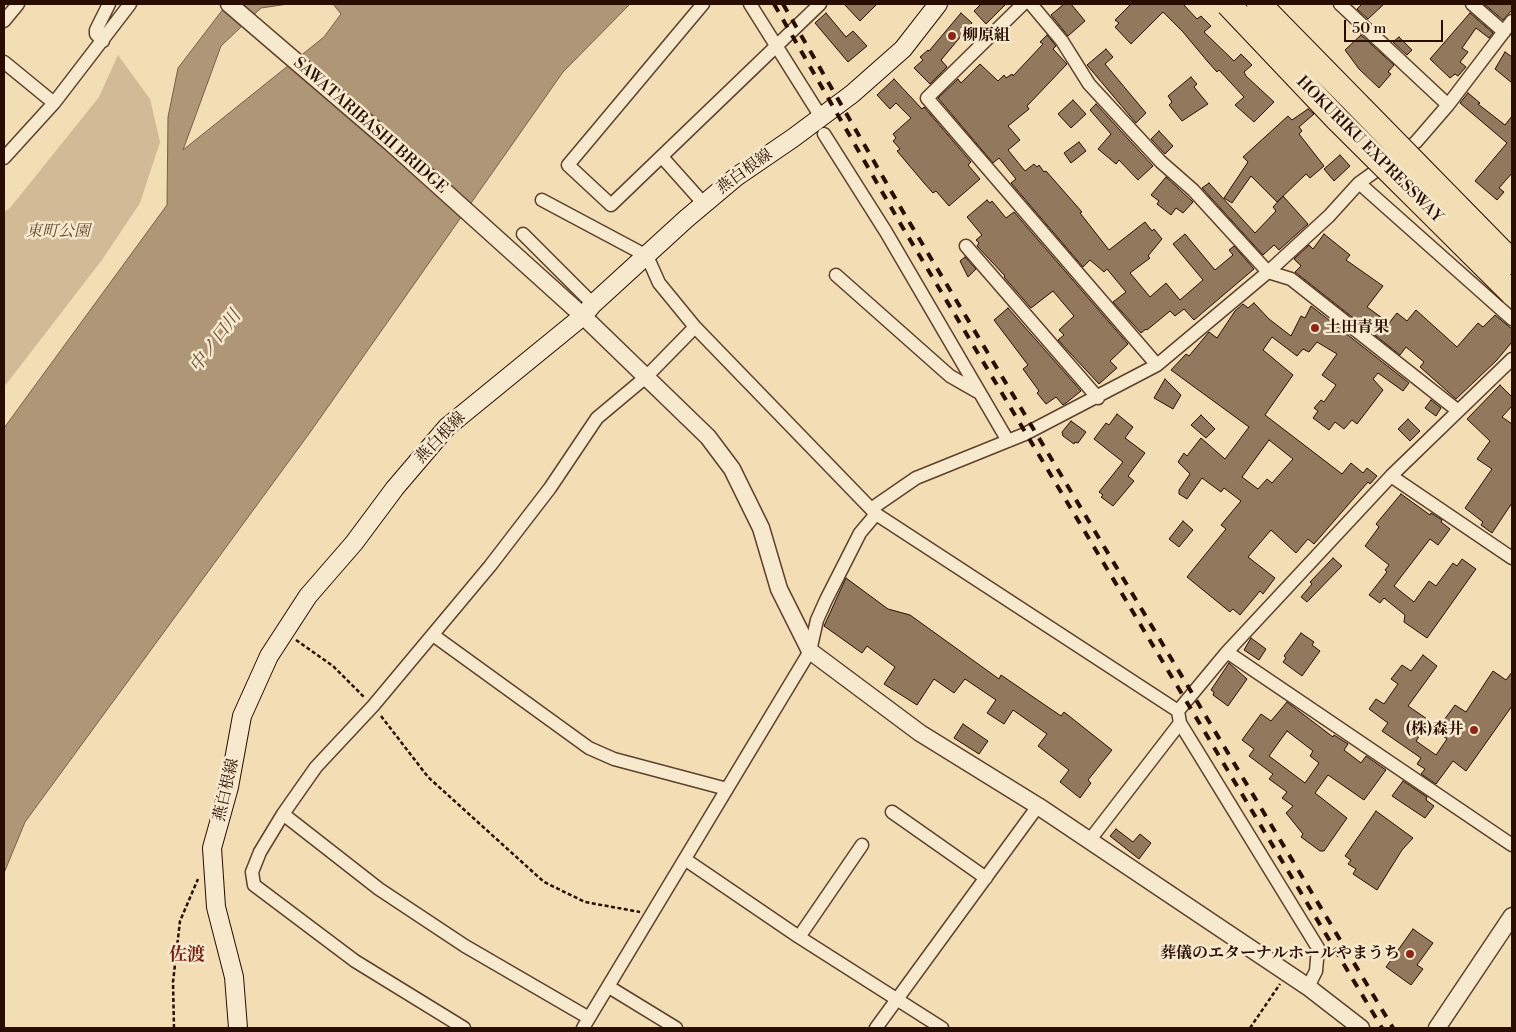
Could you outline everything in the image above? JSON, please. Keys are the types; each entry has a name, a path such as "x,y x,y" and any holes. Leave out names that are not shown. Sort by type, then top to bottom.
{"highway":[{"name":"HOKURIKU EXPRESSWAY","path":"1228,4 1337,119 1512,293"},
{"name":"HOKURIKU EXPRESSWAY","path":"1259,4 1512,262"}],"main road":[{"name":"燕白根線","path":"238,1028 234,978 216,907 212,848 229,787 242,716 269,656 308,596 354,543 395,488 447,427 588,310 736,176 822,126 852,94 903,49 938,4"}],"street":[{"path":"4,21 18,4"},
{"path":"103,41 96,34 96,30 109,4"},
{"path":"4,158 54,103 130,4"},
{"name":"SAWATARIBASHI BRIDGE","path":"229,4 391,143 510,250 588,310 646,377 708,437 732,469 761,528 779,589 810,652"},
{"path":"703,4 568,165 612,205 820,4"},
{"path":"750,4 1008,441"},
{"path":"1023,4 928,98 1157,365"},
{"path":"1032,4 1062,41 1089,84 1160,162 1192,190 1268,272 1291,279 1457,410"},
{"path":"1340,4 1448,104"},
{"path":"1472,4 1504,32"},
{"path":"283,814 379,888 457,941 586,1023 810,652 816,620 873,511 916,478 1008,441 1098,398 1157,365 1268,272 1329,216 1358,183 1416,142 1512,21"},
{"path":"4,62 54,103"},
{"path":"662,156 704,204"},
{"path":"1358,183 1512,319"},
{"path":"542,200 646,256 659,283 695,327 873,511 1179,717 1318,948 1316,971 1308,987"},
{"path":"523,234 588,310"},
{"path":"966,246 1098,398"},
{"path":"836,275 950,376 980,393"},
{"path":"464,1028 355,961 254,885 252,872 260,852 283,814 316,767 373,706 433,635 550,488 597,418 646,377 695,327"},
{"path":"1089,841 1227,652 1392,476 1512,358"},
{"path":"1392,476 1512,558"},
{"path":"433,635 589,748 614,759 727,789"},
{"path":"810,652 920,732 1038,806 1308,987 1361,1028"},
{"path":"1227,652 1512,845"},
{"path":"876,1028 1038,806"},
{"path":"892,812 986,878"},
{"path":"800,937 862,845"},
{"path":"686,860 800,937 942,1028"},
{"path":"1437,1028 1512,916"},
{"path":"609,986 676,1028"}],"path":[{"path":"285,632 333,666 373,706 428,777 544,882 585,902 652,914"},
{"path":"174,1028 172,982 180,921 200,875"},
{"path":"1250,1028 1288,974"}],"green space":[{"name":"東町公園","path":"118,55 150,99 160,142 140,203 102,260 4,387 4,212 10,208 99,97"}],"water":[{"name":"中ノ口川","path":"227,4 288,4 261,8 221,46 183,150 324,37 341,14 333,4 630,4 563,72 311,431 25,822 4,873 4,428 167,205 168,117 178,68"}],"building":[{"path":"844,4 877,4 860,21"},
{"path":"981,4 1006,4 986,24 974,11"},
{"path":"1064,4 1071,4 1085,21 1068,36 1051,15"},
{"path":"1131,4 1183,4 1197,19 1201,16 1211,26 1204,32 1234,61 1241,54 1252,65 1244,72 1246,76 1274,102 1254,122 1235,105 1244,97 1219,70 1217,72 1163,12 1131,44 1115,27 1119,23 1115,20"},
{"path":"1362,4 1384,4 1368,19 1357,9"},
{"path":"1484,4 1512,4 1512,10 1503,20"},
{"path":"826,13 846,37 853,31 867,46 848,62 815,23"},
{"path":"961,13 972,23 941,60 947,67 930,84 914,68 923,60 920,57 929,51"},
{"path":"1470,13 1493,33 1489,38 1476,28 1462,48 1468,52 1460,62 1466,67 1458,76 1455,74 1450,78 1430,59"},
{"path":"1047,35 1056,46 1053,49 1067,64 1027,106 1029,109 1008,126 1020,140 1008,150 1025,171 1034,164 1037,167 1039,165 1044,172 1046,171 1082,212 1080,213 1109,250 1145,222 1152,231 1154,229 1162,239 1148,256 1150,258 1130,273 1150,297 1166,283 1180,300 1203,280 1173,244 1185,234 1215,270 1233,255 1229,250 1234,246 1254,269 1194,320 1184,309 1175,316 1170,311 1141,333 1113,302 1126,292 1107,269 1104,272 1090,260 1083,267 1011,183 1016,179 999,158 993,163 938,98 958,79 961,83 980,64 998,81 1004,75 1006,78 1012,74 1013,76 1043,44 1040,42"},
{"path":"1361,35 1394,65 1388,72 1391,74 1379,88 1359,69 1345,50"},
{"path":"1399,37 1412,50 1407,55 1393,42"},
{"path":"1106,49 1113,57 1105,64 1146,113 1136,123 1087,65"},
{"path":"1505,52 1512,57 1512,83 1495,69"},
{"path":"1191,77 1197,84 1194,87 1208,104 1182,121 1169,105 1172,102 1168,96"},
{"path":"894,79 922,109 924,107 971,162 968,165 980,179 949,206 936,191 933,193 897,151 900,149 893,141 896,138 893,134 911,118 896,103 890,109 877,95"},
{"path":"1468,93 1480,103 1478,104 1505,125 1512,116 1512,173 1499,188 1504,192 1497,200 1475,181 1507,143 1460,103"},
{"path":"1073,100 1086,114 1071,128 1058,114"},
{"path":"1096,104 1153,166 1138,180 1119,160 1116,164 1098,149 1111,134 1090,110"},
{"path":"1308,109 1314,114 1299,127 1302,131 1299,134 1324,166 1310,178 1306,174 1277,202 1251,176 1232,203 1224,198 1248,162 1243,157 1288,116 1292,120"},
{"path":"1159,131 1173,146 1165,154 1151,139"},
{"path":"1079,142 1086,151 1071,163 1064,153"},
{"path":"1340,155 1350,166 1334,181 1324,169"},
{"path":"1166,177 1193,202 1183,213 1176,208 1171,215 1157,204 1159,201 1151,195"},
{"path":"1209,183 1255,233 1276,211 1273,207 1283,196 1308,224 1279,250 1274,245 1263,255 1202,188"},
{"path":"987,200 990,203 992,201 1006,218 1014,212 1128,344 1110,361 1117,368 1099,384 1058,340 1064,335 1059,330 1074,316 1053,291 1031,308 977,246 979,243 976,240 982,235 967,217"},
{"path":"1324,234 1350,255 1346,260 1383,286 1367,307 1389,323 1397,313 1407,321 1416,310 1457,347 1478,323 1483,327 1495,315 1512,329 1512,342 1496,361 1456,399 1420,367 1424,362 1406,347 1400,355 1295,272 1301,266 1294,259 1309,245 1313,249"},
{"path":"965,257 976,269 968,277 960,261"},
{"path":"1254,303 1269,319 1291,336 1301,316 1305,318 1311,306 1409,383 1403,391 1378,373 1373,379 1383,390 1357,424 1352,420 1344,429 1335,422 1329,430 1313,418 1318,411 1314,408 1321,400 1324,402 1336,385 1322,375 1337,354 1317,342 1309,352 1303,349 1297,356 1272,337 1263,350 1293,375 1265,415 1342,474 1351,463 1363,473 1367,468 1377,476 1370,484 1368,482 1314,544 1308,539 1296,553 1271,530 1248,557 1275,578 1263,594 1260,591 1240,615 1233,609 1230,612 1187,577 1226,529 1221,525 1241,501 1224,488 1221,492 1202,478 1187,499 1179,494 1179,490 1190,474 1178,462 1184,453 1187,456 1201,438 1225,459 1249,427 1171,370 1186,354 1189,356 1209,332 1217,338 1235,311 1243,304 1248,308","holes":["1269,440 1293,459 1272,483 1267,479 1258,489 1242,477"]},
{"path":"1008,308 1081,391 1063,405 1056,397 1046,404 1037,393 1039,391 1023,369 1028,365 994,320"},
{"path":"1165,379 1181,395 1173,409 1154,398"},
{"path":"1500,385 1512,397 1512,406 1502,417 1512,424 1512,503 1492,533 1481,525 1483,522 1465,508 1492,469 1477,459 1490,441 1467,419"},
{"path":"1431,400 1441,408 1436,416 1425,408"},
{"path":"1117,414 1133,427 1125,438 1145,453 1128,476 1134,481 1113,506 1101,497 1103,495 1099,492 1123,462 1094,439 1106,423 1109,425"},
{"path":"1201,415 1215,429 1206,438 1191,425"},
{"path":"1408,419 1420,431 1410,441 1398,429"},
{"path":"1071,421 1086,432 1078,443 1075,442 1074,444 1063,436 1062,432"},
{"path":"1401,494 1430,515 1431,513 1442,520 1441,522 1450,529 1438,545 1430,539 1394,586 1414,602 1429,581 1436,586 1453,563 1457,566 1462,559 1476,569 1427,638 1404,622 1405,615 1384,598 1380,603 1369,595 1387,572 1385,570 1389,565 1365,546 1379,527 1376,524"},
{"path":"1183,521 1193,530 1179,547 1169,539"},
{"path":"1333,558 1342,566 1307,602 1301,597 1312,584 1310,582"},
{"path":"846,578 888,609 910,615 999,679 1001,675 1061,716 1064,712 1112,750 1088,780 1091,783 1080,798 1060,782 1069,770 1038,746 1047,734 1013,710 1004,724 987,713 996,700 965,679 954,693 934,679 917,705 884,684 895,667 867,646 862,653 824,626"},
{"path":"1301,633 1314,642 1312,645 1320,651 1302,676 1283,662 1286,658 1284,656"},
{"path":"1251,638 1266,649 1259,660 1244,650"},
{"path":"1423,655 1437,666 1408,706 1430,721 1416,741 1436,755 1447,739 1436,731 1455,705 1466,712 1493,671 1506,680 1512,672 1512,706 1466,771 1453,761 1436,784 1421,774 1425,769 1417,764 1421,758 1382,731 1388,723 1369,709 1376,699 1384,704 1398,684 1391,679 1402,665 1411,671"},
{"path":"1229,663 1247,679 1228,706 1213,695 1214,692 1211,690"},
{"path":"1287,702 1333,737 1334,735 1348,744 1344,750 1361,763 1366,756 1386,770 1364,800 1328,775 1315,793 1347,818 1324,851 1320,851 1301,837 1303,834 1286,813 1293,806 1282,798 1287,792 1269,779 1273,774 1249,756 1254,749 1242,740 1261,714 1271,721","holes":["1287,731 1313,751 1310,756 1319,763 1305,783 1269,756"]},
{"path":"963,724 988,741 979,754 954,738"},
{"path":"1403,781 1427,797 1426,800 1434,806 1425,818 1392,796"},
{"path":"1376,811 1413,838 1402,850 1377,890 1353,874 1356,869 1348,864 1351,860 1345,856"},
{"path":"1116,829 1133,842 1140,834 1151,843 1139,859 1110,836"},
{"name":"葬儀のエターナルホールやまうち","path":"1413,929 1433,943 1417,965 1423,969 1411,985 1386,967"}],"railway":[{"path":"774,4 900,223 1382,1028"},
{"path":"783,4 902,210 1393,1028"}],"place":[{"name":"柳原組","path":"952,36"},
{"name":"土田青果","path":"1315,328"},
{"name":"(株)森井","path":"1474,730"},
{"name":"葬儀のエターナルホールやまうち","path":"1410,954"}],"district":[{"name":"佐渡","path":"187,956"}]}
